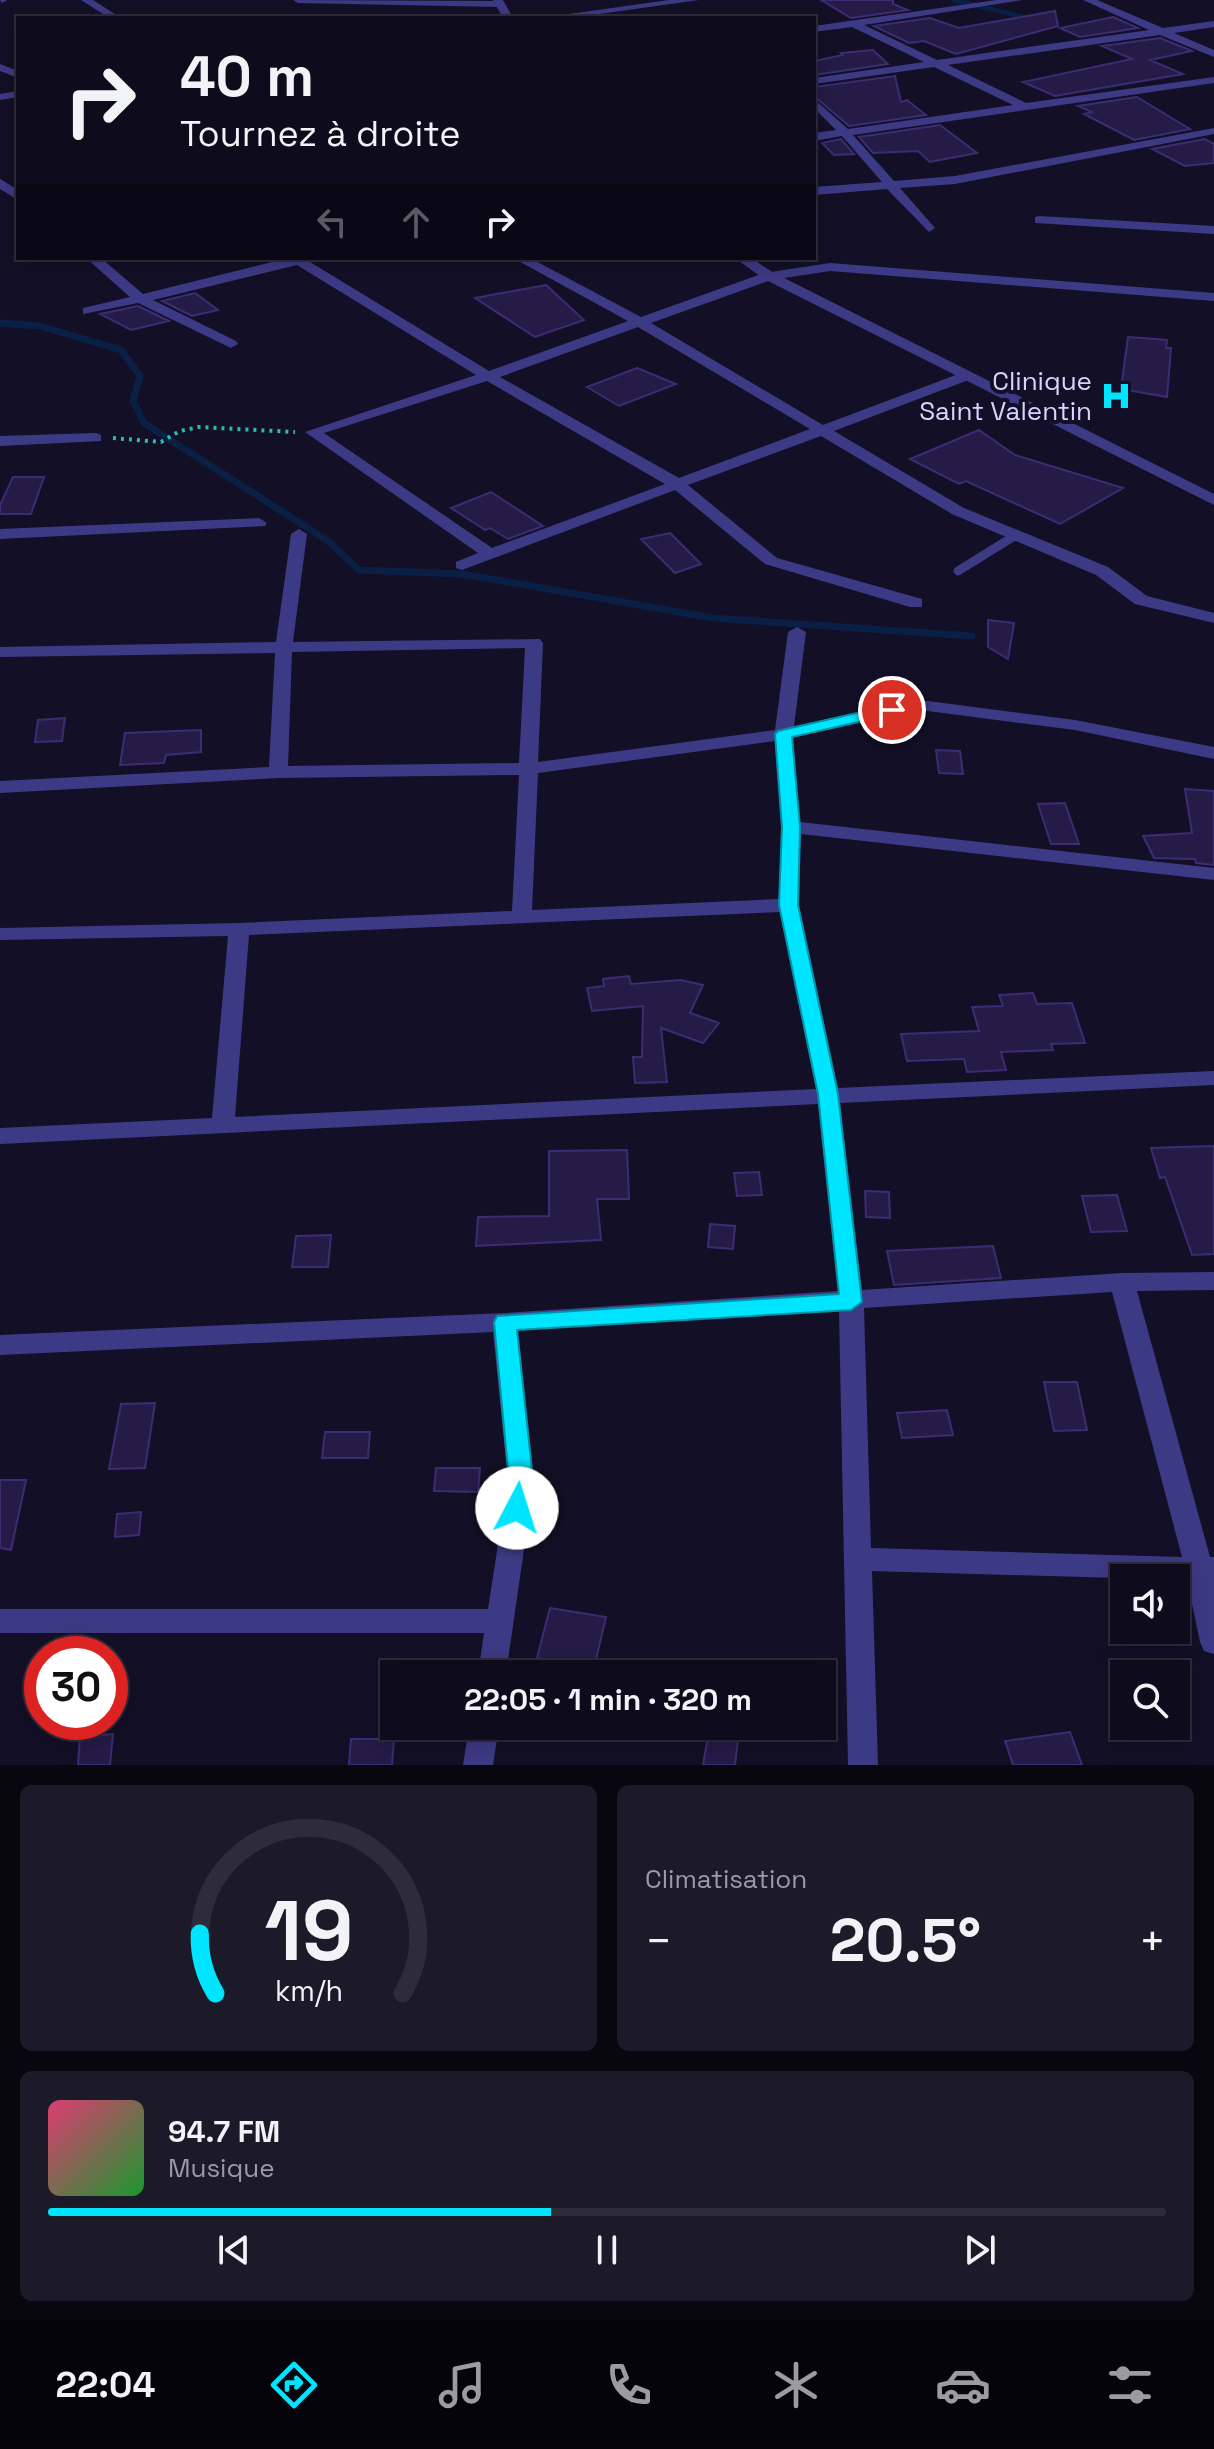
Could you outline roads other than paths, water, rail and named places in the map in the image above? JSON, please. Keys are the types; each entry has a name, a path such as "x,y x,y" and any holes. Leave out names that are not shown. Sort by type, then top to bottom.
{"street":[{"path":"86,0 113,16"},
{"path":"298,0 499,2"},
{"path":"560,16 694,0"},
{"path":"816,29 1017,0"},
{"path":"1088,0 1214,54"},
{"path":"669,1 683,10"},
{"path":"852,23 1023,106"},
{"path":"816,81 1214,24"},
{"path":"816,137 1214,80"},
{"path":"816,104 848,132 887,185 929,228"},
{"path":"816,191 955,180 1214,131"},
{"path":"0,183 16,195"},
{"path":"1039,220 1099,221 1214,230"},
{"path":"95,260 141,299 231,344"},
{"path":"88,311 298,260"},
{"path":"304,260 488,376 677,484 771,561 916,603"},
{"path":"524,260 638,321 823,428 958,511 1102,571 1141,600 1214,618"},
{"path":"745,260 769,276 1214,500"},
{"path":"491,555 312,432 488,376 769,276 830,267 1214,297"},
{"path":"462,565 966,376"},
{"path":"0,441 96,438"},
{"path":"0,534 259,523"},
{"path":"278,772 284,647 299,534"},
{"path":"797,632 784,734 791,827 789,905 828,1094 851,1302 863,1765"},
{"path":"0,652 534,643 522,917"},
{"path":"0,787 278,772 528,769 784,734 837,720 920,705 1075,725 1214,753"},
{"path":"791,827 1214,874"},
{"path":"0,934 239,929 789,905"},
{"path":"223,1125 239,929"},
{"path":"0,1136 828,1094 1214,1078"},
{"path":"0,1345 505,1322 851,1302 1122,1282 1214,1281"},
{"path":"1122,1282 1206,1569 1214,1642"},
{"path":"494,1660 521,1480 505,1322"},
{"path":"857,1559 1206,1569"},
{"path":"0,1621 500,1621"},
{"path":"478,1765 482,1740"}],"lane":[{"path":"958,571 1016,535"}],"waterway":[{"path":"954,0 1031,19"},
{"path":"0,323 40,326 121,350 140,376 133,401 144,423 328,541 359,570 462,574 713,618 972,636"}],"place":[{"name":"Clinique Saint Valentin","path":"1116,396"}]}
